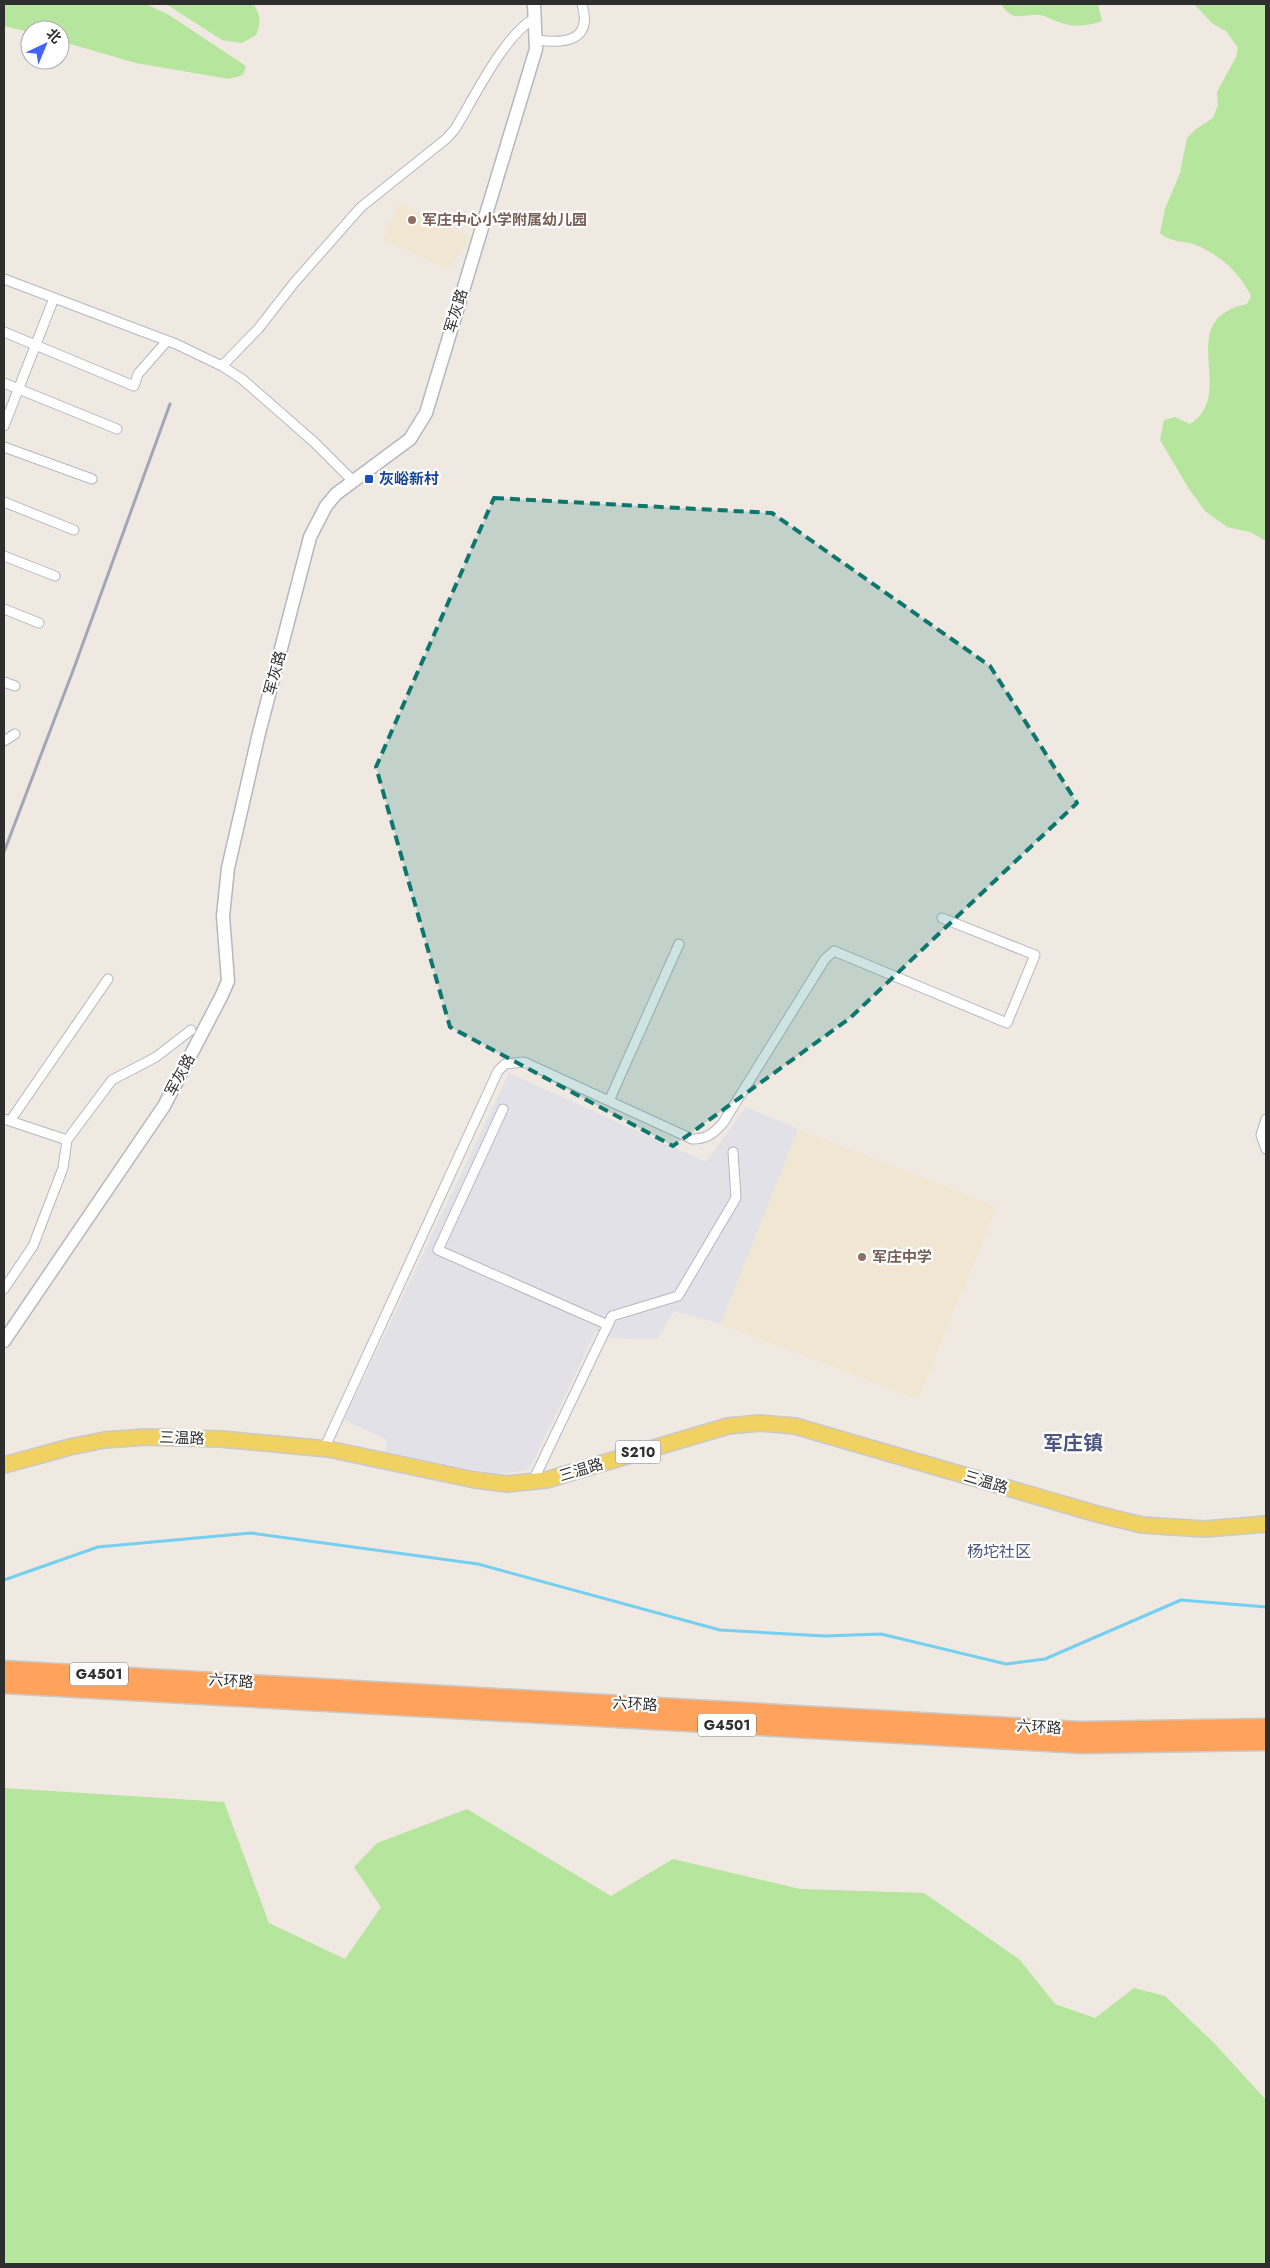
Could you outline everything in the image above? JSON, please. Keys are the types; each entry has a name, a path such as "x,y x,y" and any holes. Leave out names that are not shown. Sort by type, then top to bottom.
{"highway":[{"name":"六环路","path":"4,1669 1080,1730 1266,1727"},
{"name":"六环路","path":"4,1685 1082,1746 1266,1742"}],"main road":[{"name":"三温路","path":"4,1466 70,1447 132,1437 221,1440 324,1449 367,1456 475,1480 508,1484 546,1480 728,1426 760,1423 798,1427 1097,1514 1142,1525 1206,1529 1266,1524"}],"street":[{"name":"军灰路","path":"4,1341 164,1106 228,981 223,916 228,868 259,733 310,537 326,506 352,480 410,439 426,413 536,49 534,4"},
{"path":"537,40 557,43 572,40 581,32 584,17 582,4"},
{"path":"222,366 258,329 294,283 361,207 451,134 512,38 526,23 535,18"},
{"path":"4,279 167,341 222,366 242,380 307,436 352,480"},
{"path":"4,426 54,298"},
{"path":"4,332 134,386 138,374 167,341"},
{"path":"4,383 117,429"},
{"path":"4,447 92,479"},
{"path":"4,502 74,530"},
{"path":"4,556 56,576"},
{"path":"4,609 39,623"},
{"path":"4,682 15,686"},
{"path":"4,741 15,734"},
{"path":"324,1449 498,1071 505,1064 516,1061 524,1062 692,1139 704,1139 712,1135 723,1124 825,959 834,951 1007,1023 1035,955 942,918"},
{"path":"609,1101 679,944"},
{"path":"67,1140 7,1120 108,979"},
{"path":"4,1289 33,1246 63,1168 67,1140 112,1080 156,1057 191,1030"},
{"path":"503,1109 438,1250 608,1325"},
{"path":"1266,1119 1261,1135 1266,1149"},
{"path":"533,1482 612,1316 678,1296 736,1198 733,1152"}],"highlighted area":[{"path":"494,498 772,513 990,666 1077,803 850,1018 673,1146 450,1027 376,767"}],"shaded area":[{"name":"军庄中心小学附属幼儿园","path":"398,203 470,237 449,269 383,240"},
{"path":"509,1073 706,1162 746,1107 798,1129 721,1324 674,1311 657,1339 612,1338 596,1331 529,1470 495,1474 386,1452 387,1440 344,1420"},
{"name":"军庄中学","path":"798,1129 996,1207 918,1399 721,1324"}],"green space":[{"path":"4,4 146,4 169,15 246,66 243,75 229,79 136,63 70,44 70,20 20,20 20,30 4,26"},
{"path":"166,4 253,4 259,15 259,27 256,35 242,43 222,40"},
{"path":"1001,4 1098,4 1102,21 1075,26 1040,15 1015,16 1010,14"},
{"path":"1194,4 1266,4 1266,541 1250,532 1227,527 1205,511 1189,489 1160,440 1164,420 1175,417 1190,424 1203,411 1209,395 1208,341 1213,325 1225,313 1247,304 1251,296 1235,272 1221,259 1196,245 1173,240 1160,233 1165,209 1180,173 1187,138 1196,129 1213,118 1218,105 1217,92 1236,57 1238,48 1226,31 1213,24"},
{"path":"4,1788 224,1802 269,1923 345,1959 381,1907 354,1867 377,1843 467,1809 611,1896 673,1859 800,1889 924,1893 1020,1960 1055,2004 1095,2018 1134,1988 1165,1996 1215,2044 1266,2100 1266,2264 4,2264"}],"waterway":[{"path":"4,1580 98,1547 251,1533 478,1564 720,1630 825,1636 881,1634 1006,1664 1045,1659 1181,1600 1266,1607"}],"railway":[{"path":"4,852 74,668 170,404"}],"place":[{"name":"军庄中心小学附属幼儿园","path":"412,220"},
{"name":"灰峪新村","path":"369,479"},
{"name":"军庄中学","path":"862,1257"}],"district":[{"name":"军庄镇","path":"1073,1443"},
{"name":"杨坨社区","path":"999,1551"}]}
